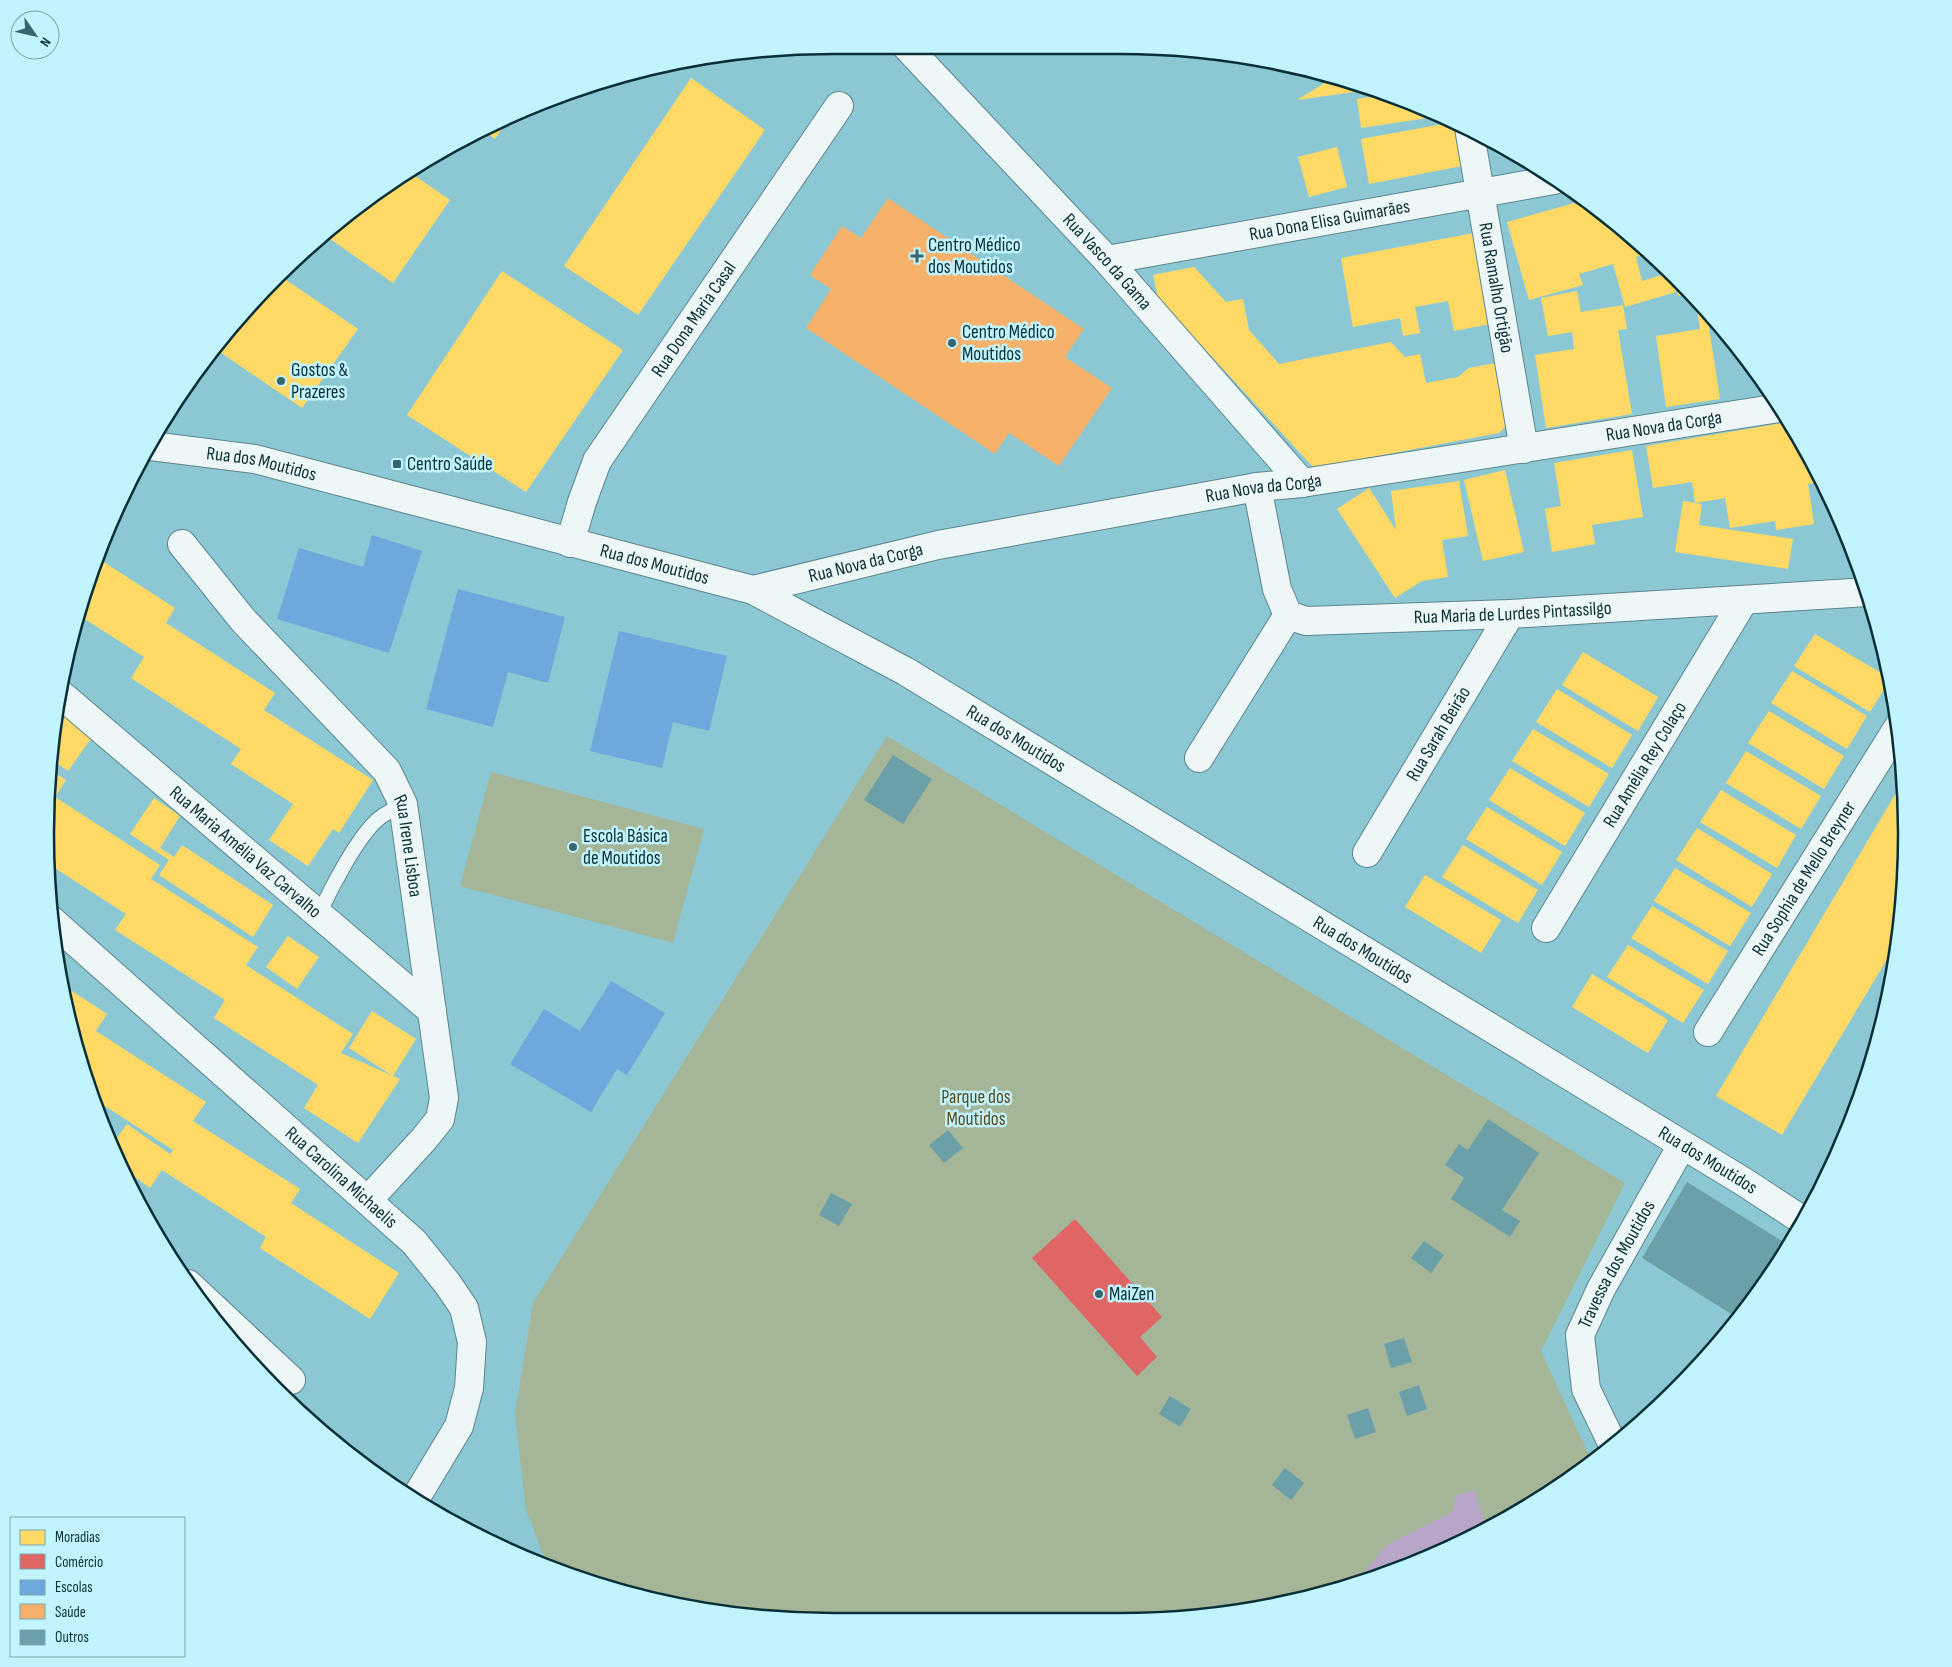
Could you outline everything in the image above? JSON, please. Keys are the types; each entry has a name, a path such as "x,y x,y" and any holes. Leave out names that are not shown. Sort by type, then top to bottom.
{"street":[{"name":"Rua Vasco da Gama","path":"913,54 1106,260 1302,483"},
{"name":"Rua Dona Maria Casal","path":"570,543 597,461 839,106"},
{"name":"Rua Ramalho Ortigão","path":"1471,138 1524,449"},
{"name":"Rua Dona Elisa Guimarães","path":"1106,260 1546,181"},
{"name":"Rua Nova da Corga","path":"754,590 938,545 1258,487 1302,483 1773,409"},
{"name":"Rua dos Moutidos","path":"157,447 255,459 754,590 914,676 1744,1182 1797,1217"},
{"path":"1198,758 1288,615 1277,589 1258,487"},
{"name":"Rua Irene Lisboa","path":"182,544 243,620 387,770 403,804 444,1098 440,1119 368,1200"},
{"name":"Rua Maria de Lurdes Pintassilgo","path":"1288,615 1306,621 1510,614 1860,593"},
{"name":"Rua Amélia Rey Colaço","path":"1546,928 1744,600"},
{"name":"Rua Sarah Beirão","path":"1367,853 1510,614"},
{"name":"Rua Maria Amélia Vaz Carvalho","path":"66,699 432,1011"},
{"name":"Rua Sophia de Mello Breyner","path":"1708,1032 1892,737"},
{"name":"Rua Carolina Michaelis","path":"59,927 414,1242 447,1282 464,1308 472,1342 469,1388 459,1426 418,1493"},
{"name":"Travessa dos Moutidos","path":"1610,1439 1586,1389 1580,1335 1601,1289 1682,1145"},
{"path":"219,1313 291,1380"}],"lane":[{"path":"319,914 359,843 377,821 403,804"}],"green space":[{"name":"Parque dos Moutidos","path":"887,736 1625,1183 1541,1351 1589,1455 1552,1482 1508,1509 1463,1533 1417,1554 1369,1572 1320,1587 1220,1607 1169,1612 1118,1613 783,1612 732,1607 632,1587 544,1558 526,1510 515,1414 533,1303"},
{"path":"491,772 704,829 673,943 460,886"}],"shaded area":[{"path":"1474,1490 1484,1522 1417,1554 1363,1574 1388,1544 1452,1512 1456,1495"}],"building: Moradias":[{"path":"691,78 765,130 638,315 564,266"},
{"path":"1326,82 1358,92 1297,100"},
{"path":"1373,96 1428,118 1361,128 1357,99"},
{"path":"1442,124 1456,131 1462,166 1369,184 1361,139"},
{"path":"503,128 495,139 488,134"},
{"path":"1337,147 1347,187 1309,197 1298,157"},
{"path":"415,176 450,200 393,283 330,239 359,215"},
{"path":"1576,203 1642,255 1636,257 1642,281 1662,275 1675,287 1676,292 1625,307 1613,264 1579,274 1583,285 1529,300 1507,222"},
{"path":"1474,233 1490,324 1454,331 1448,301 1415,307 1420,333 1403,336 1400,318 1353,327 1341,258"},
{"path":"1194,267 1226,302 1243,299 1249,330 1279,364 1391,342 1405,357 1420,354 1426,383 1458,377 1469,368 1496,363 1507,425 1499,433 1314,468 1158,298 1153,275"},
{"path":"502,271 623,350 526,492 407,415"},
{"path":"285,279 358,329 302,408 220,352 247,319"},
{"path":"1677,289 1683,295 1678,296"},
{"path":"1577,291 1581,312 1623,305 1627,329 1618,330 1632,414 1546,428 1535,355 1574,349 1572,332 1548,336 1541,298"},
{"path":"1697,311 1711,327 1709,327 1720,399 1666,407 1656,336 1700,329"},
{"path":"1781,423 1815,483 1808,484 1814,524 1776,530 1775,521 1730,528 1725,498 1695,503 1692,482 1653,488 1646,446"},
{"path":"1632,450 1643,517 1592,525 1595,544 1552,552 1545,509 1561,506 1554,463"},
{"path":"1505,470 1524,552 1483,561 1464,480"},
{"path":"1459,481 1468,536 1442,540 1448,577 1422,581 1395,598 1337,509 1369,488 1396,530 1391,491"},
{"path":"1683,501 1702,504 1699,525 1793,539 1788,569 1675,552"},
{"path":"103,562 175,608 166,623 275,693 264,710 373,780 339,833 333,829 308,866 269,840 293,804 231,764 241,749 131,678 144,657 84,619"},
{"path":"1815,634 1881,673 1884,689 1870,712 1794,666"},
{"path":"1583,652 1658,697 1638,731 1562,685"},
{"path":"1792,671 1867,716 1847,749 1771,703"},
{"path":"1557,689 1632,735 1612,768 1536,722"},
{"path":"1769,711 1844,756 1824,789 1748,743"},
{"path":"63,715 93,736 68,771 57,763"},
{"path":"1533,729 1609,774 1589,807 1512,761"},
{"path":"1746,751 1821,796 1801,829 1726,783"},
{"path":"1510,768 1585,813 1565,846 1489,800"},
{"path":"56,774 66,780 55,797 160,865 151,879 258,947 246,965 353,1034 341,1053 400,1079 358,1143 304,1108 318,1085 214,1018 225,1000 115,930 126,914 55,868 54,834 55,783"},
{"path":"1721,790 1796,835 1777,868 1700,822"},
{"path":"1897,791 1897,884 1888,957 1782,1135 1716,1096"},
{"path":"154,798 180,816 160,848 174,857 182,845 273,905 253,937 159,875 169,860 130,834"},
{"path":"1487,807 1562,852 1542,885 1466,839"},
{"path":"1697,828 1772,874 1752,907 1676,860"},
{"path":"1463,845 1538,890 1518,923 1442,877"},
{"path":"1675,868 1751,913 1730,946 1654,901"},
{"path":"1425,875 1501,920 1481,953 1405,907"},
{"path":"1652,906 1728,951 1708,984 1631,938"},
{"path":"288,936 319,957 297,989 266,967"},
{"path":"1628,945 1704,990 1683,1023 1607,977"},
{"path":"1592,974 1668,1020 1648,1053 1572,1007"},
{"path":"70,989 107,1014 96,1031 206,1102 193,1121 300,1189 291,1203 399,1273 370,1319 260,1248 266,1237 162,1170 150,1188 133,1175 116,1139 127,1124 170,1154 173,1150 103,1105 80,1035"},
{"path":"372,1011 416,1039 393,1076 349,1048"}],"building: Comércio":[{"path":"1075,1219 1162,1317 1140,1337 1157,1357 1137,1376 1032,1258"}],"building: Escolas":[{"path":"372,535 422,551 389,653 277,619 299,548 363,567"},
{"path":"458,589 565,617 548,683 508,672 493,727 426,709"},
{"path":"619,631 727,656 709,731 673,722 662,768 590,751"},
{"path":"611,981 665,1013 627,1075 617,1069 591,1112 510,1064 544,1009 580,1031"}],"building: Saúde":[{"name":"Centro Médico Moutidos","path":"888,198 1084,329 1065,357 1112,388 1059,466 1009,433 995,454 806,328 831,289 810,275 842,226 861,238"}],"building: Outros":[{"path":"893,755 932,779 903,824 864,800"},
{"path":"1488,1119 1539,1153 1502,1210 1520,1221 1510,1237 1451,1199 1464,1178 1445,1165 1459,1144 1468,1150"},
{"path":"948,1130 963,1148 944,1163 929,1145"},
{"path":"1687,1182 1783,1241 1767,1267 1732,1314 1642,1258"},
{"path":"831,1193 852,1204 839,1226 819,1215"},
{"path":"1424,1241 1444,1255 1431,1273 1411,1258"},
{"path":"1404,1338 1412,1362 1391,1368 1384,1344"},
{"path":"1419,1385 1427,1409 1407,1416 1399,1392"},
{"path":"1170,1396 1191,1409 1180,1427 1159,1414"},
{"path":"1368,1408 1376,1432 1355,1439 1347,1415"},
{"path":"1285,1468 1304,1483 1291,1500 1272,1485"}],"place":[{"name":"Centro Médico dos Moutidos","path":"917,256"},
{"name":"Centro Médico Moutidos","path":"952,343"},
{"name":"Gostos & Prazeres","path":"281,381"},
{"name":"Centro Saúde","path":"397,464"},
{"name":"Escola Básica de Moutidos","path":"573,847"},
{"name":"MaiZen","path":"1099,1294"}]}
